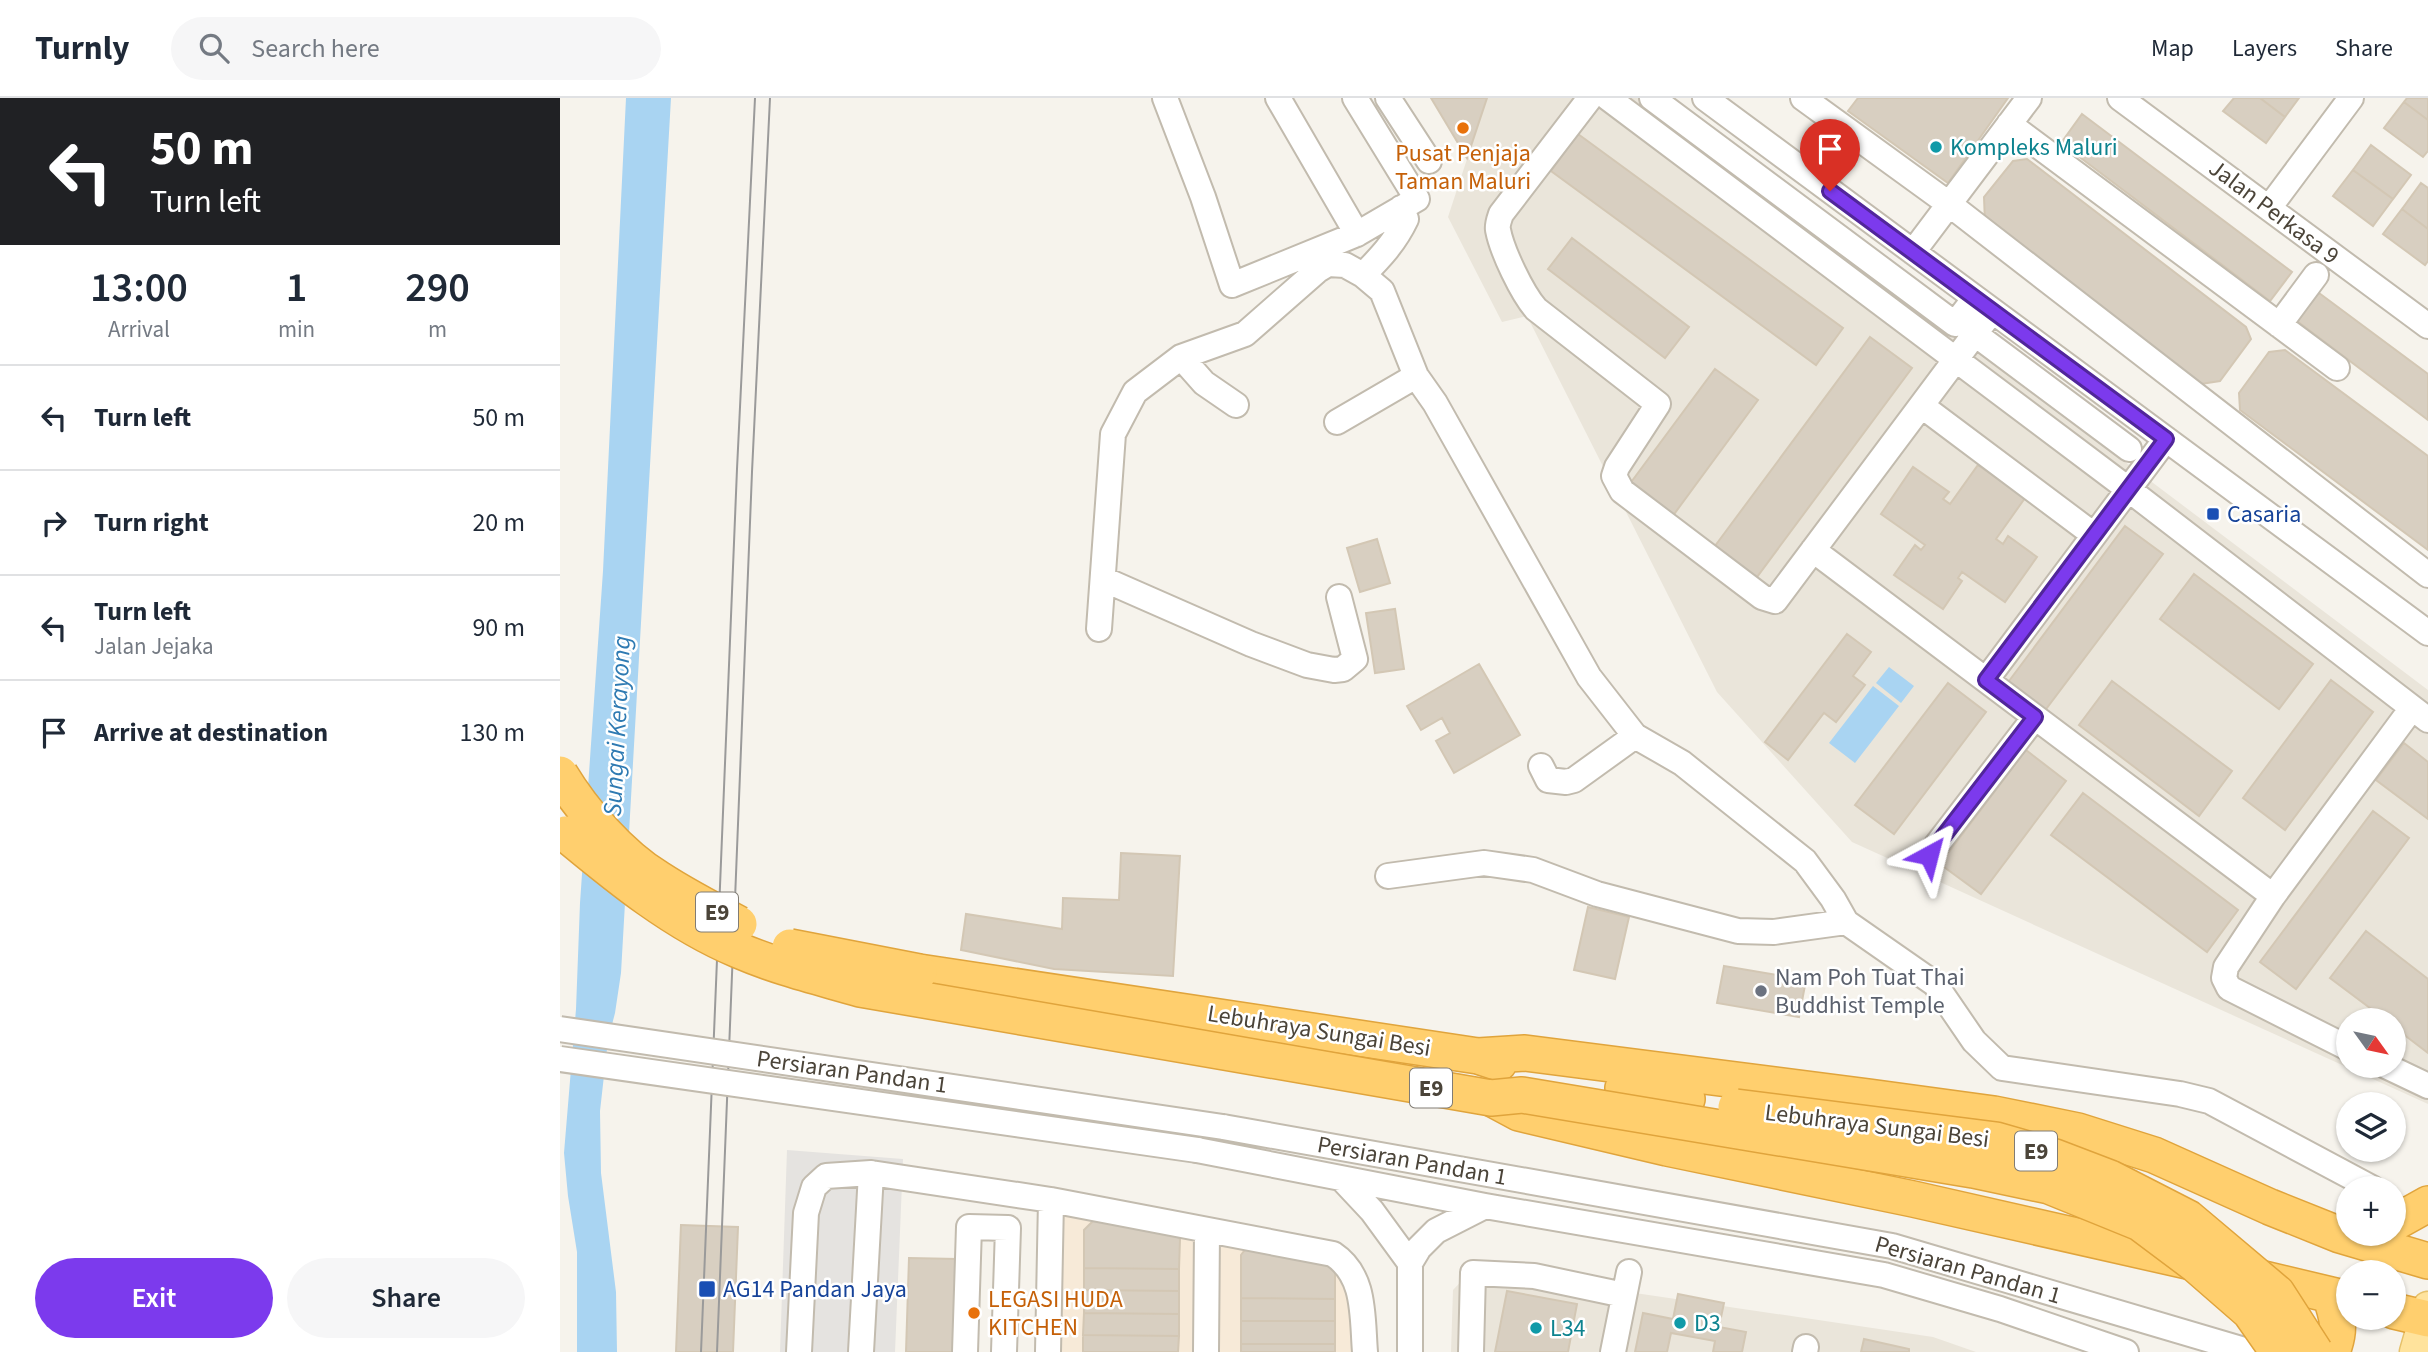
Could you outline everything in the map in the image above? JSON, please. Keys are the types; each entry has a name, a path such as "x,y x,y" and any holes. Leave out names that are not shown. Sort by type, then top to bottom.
{"highway":[{"name":"Lebuhraya Sungai Besi","path":"560,774 579,805 614,842 656,878 747,928 791,947 919,972 1478,1056 1537,1073 1731,1106 1996,1140 2055,1157 2110,1178 2188,1218 2277,1293 2315,1352"},
{"name":"Lebuhraya Sungai Besi","path":"560,825 566,834 625,884 679,919 736,950 791,970 860,989 1491,1098 1522,1095 1973,1170 2049,1186 2140,1223 2196,1265 2250,1312 2278,1352"},
{"path":"1478,1056 1525,1053 1994,1115 2078,1131 2154,1155 2270,1207 2336,1231"},
{"path":"1491,1098 1519,1114 1899,1196 2336,1296"},
{"path":"2107,1243 2131,1236 2153,1215 2157,1187 2151,1170 2119,1142"},
{"path":"2381,1246 2428,1261"},
{"path":"2332,1352 2338,1330"}],"main road":[{"path":"2415,1352 2418,1314"}],"street":[{"path":"1165,98 1203,197 1232,285 1357,233 1417,200 1355,98"},
{"path":"1278,98 1357,233"},
{"path":"1388,98 1429,161"},
{"path":"1590,98 1501,214 1497,227 1525,297 1536,309 1658,404 1617,467 1614,475 1616,484 1762,597 1775,601 1975,334 1984,304"},
{"path":"1608,98 2128,489 2420,714 2273,896 2226,967 2224,978 2229,988 2336,1042"},
{"path":"1652,98 1955,324 1984,304"},
{"path":"1705,98 2428,634"},
{"path":"1913,252 2029,98"},
{"name":"Jalan Perkasa 9","path":"2120,98 2428,326"},
{"path":"2269,208 2351,98"},
{"path":"1817,102 2428,575"},
{"path":"2009,124 2337,368"},
{"path":"1363,275 1390,248 1396,238 1406,219 1401,208"},
{"path":"1099,629 1114,434 1135,391 1181,358 1245,334 1318,270 1328,264 1345,265 1382,290 1416,376 1435,404 1589,677 1635,736 1682,763 1805,861 1846,922 1935,984 1974,1041 2002,1068 2167,1092 2209,1101 2350,1176"},
{"path":"2279,325 2316,275"},
{"path":"1975,334 2129,449"},
{"path":"1181,358 1204,383 1236,405"},
{"path":"1337,422 1416,376"},
{"path":"1922,405 2094,535"},
{"path":"1986,680 2166,439"},
{"path":"1813,550 2273,896"},
{"path":"1103,579 1251,644 1307,665 1334,670 1343,669 1355,659 1339,597"},
{"path":"1929,855 2035,717"},
{"path":"1542,766 1548,780 1574,780 1635,736"},
{"path":"1388,876 1484,863 1533,870 1597,894 1738,931 1774,932 1846,922"},
{"name":"Persiaran Pandan 1","path":"560,1028 1223,1126 1892,1246 2251,1352"},
{"name":"Persiaran Pandan 1","path":"560,1059 1198,1150 1485,1206 1884,1275 2000,1309 2126,1352"},
{"path":"2406,1076 2428,1086"},
{"path":"861,1352 872,1173"},
{"path":"799,1352 806,1213 814,1188 826,1176 872,1173 1051,1200 1333,1254 1345,1262 1360,1293 1365,1352"},
{"path":"1342,1179 1371,1211 1410,1263"},
{"path":"1048,1352 1051,1200"},
{"path":"1410,1352 1410,1263 1419,1248 1436,1231 1485,1206"},
{"path":"965,1352 969,1227 1007,1228 1004,1352"},
{"path":"1206,1352 1207,1231"},
{"path":"1471,1352 1473,1273 1627,1284 1613,1352"}],"shaded area":[{"path":"1487,98 1642,98 2428,690 2428,1104 2371,1078 2406,1078 2406,1008 2336,1008 2336,1062 1852,842 1717,692 1527,316 1502,322 1448,217"},
{"path":"787,1150 903,1159 895,1352 780,1352"},
{"path":"1060,1210 1332,1261 1348,1282 1357,1352 1055,1352"},
{"path":"1473,1269 1933,1337 1976,1352 1451,1352 1453,1290"}],"water":[{"name":"Sungai Kerayong","path":"626,98 671,98 621,973 608,1040 600,1111 601,1173 616,1292 617,1352 577,1352 577,1252 564,1153 576,1009 580,903 603,571"},
{"path":"1889,667 1914,686 1901,703 1876,683"},
{"path":"1873,686 1899,706 1855,763 1829,743"}],"building":[{"name":"Pusat Penjaja Taman Maluri","path":"1431,98 1487,98 1467,158"},
{"name":"Kompleks Maluri","path":"1858,98 2008,98 1948,183 1848,111"},
{"path":"2234,98 2260,98 2285,117 2266,143 2223,111"},
{"path":"2260,98 2299,98 2285,117"},
{"path":"2407,98 2428,98 2428,120 2404,102"},
{"path":"2404,102 2428,120 2428,151 2423,157 2384,128"},
{"path":"2082,114 2292,272 2270,301 2061,143"},
{"path":"1578,134 1843,328 1816,365 1551,171"},
{"path":"2371,145 2411,175 2393,199 2353,170"},
{"path":"2027,159 2246,327 2251,339 2220,381 2201,384 1985,223 1984,197 2013,161"},
{"path":"2353,170 2393,199 2373,226 2333,196"},
{"path":"2421,183 2428,188 2428,229 2402,209"},
{"path":"2402,209 2428,229 2428,261 2425,265 2383,234"},
{"path":"1572,238 1689,327 1665,358 1548,269"},
{"path":"2319,293 2428,374 2428,420 2297,321"},
{"path":"1870,337 1912,368 1754,581 1712,550"},
{"path":"2285,350 2428,456 2428,550 2240,410 2239,393 2269,352"},
{"path":"1715,369 1758,400 1672,517 1629,485"},
{"path":"1978,465 2025,498 1996,539 2003,544 2008,536 2037,557 2005,602 1962,572 1958,578 1962,581 1943,609 1894,575 1915,545 1921,550 1925,545 1881,514 1913,467 1949,492 1943,499 1950,504"},
{"path":"2125,526 2163,554 2043,713 2006,685"},
{"path":"1377,539 1390,583 1360,592 1347,548"},
{"path":"2194,574 2313,664 2279,709 2160,619"},
{"path":"1395,609 1404,669 1375,673 1366,613"},
{"path":"1847,634 1871,652 1853,676 1865,685 1836,722 1824,713 1788,760 1765,742"},
{"path":"1479,664 1520,735 1454,773 1436,741 1450,733 1442,718 1421,730 1407,706"},
{"path":"2331,680 2373,712 2285,830 2243,798"},
{"path":"2112,681 2232,771 2199,816 2079,725"},
{"path":"1948,683 1986,712 1894,834 1855,805"},
{"path":"2404,743 2428,762 2428,819 2376,780"},
{"path":"2026,750 2066,781 1981,894 1940,864"},
{"path":"2083,793 2238,910 2207,952 2051,835"},
{"path":"2373,811 2409,838 2296,989 2260,962"},
{"path":"1121,853 1180,856 1173,976 1054,969 961,950 966,914 1062,929 1063,898 1119,900"},
{"path":"1588,907 1629,917 1615,979 1574,970"},
{"path":"2366,931 2428,979 2428,1053 2406,1036 2406,1008 2370,1008 2330,978"},
{"name":"Nam Poh Tuat Thai Buddhist Temple","path":"1724,966 1806,980 1799,1017 1717,1003"},
{"path":"1099,1215 1167,1229 1180,1239 1179,1269 1084,1268 1084,1230"},
{"name":"AG14 Pandan Jaya","path":"681,1225 738,1227 733,1352 676,1352"},
{"path":"1250,1243 1320,1256 1335,1268 1335,1299 1241,1298 1241,1255"},
{"path":"909,1258 957,1259 955,1352 906,1352"},
{"path":"1084,1268 1179,1269 1179,1291 1084,1290"},
{"path":"1084,1290 1179,1291 1179,1314 1084,1313"},
{"name":"L34","path":"1507,1291 1577,1304 1568,1352 1495,1352"},
{"name":"D3","path":"1678,1294 1724,1303 1719,1327 1746,1332 1742,1352 1713,1352 1715,1341 1671,1333 1667,1352 1635,1352 1643,1313 1673,1319"},
{"path":"1241,1298 1335,1299 1335,1321 1241,1321"},
{"path":"1084,1313 1179,1314 1179,1336 1083,1335"},
{"path":"1241,1321 1335,1321 1335,1344 1241,1344"},
{"path":"1083,1335 1179,1336 1178,1352 1083,1352"},
{"path":"1864,1339 1909,1349 1909,1352 1861,1352"},
{"path":"1241,1344 1335,1344 1335,1352 1241,1352"}],"tram line":[{"path":"701,1352 755,98"},
{"path":"717,1352 752,472 770,98"}],"place":[{"name":"Pusat Penjaja Taman Maluri","path":"1463,128"},
{"name":"Kompleks Maluri","path":"1936,147"},
{"name":"Casaria","path":"2213,514"},
{"name":"Nam Poh Tuat Thai Buddhist Temple","path":"1761,991"},
{"name":"AG14 Pandan Jaya","path":"707,1289"},
{"name":"LEGASI HUDA KITCHEN","path":"974,1313"},
{"name":"D3","path":"1680,1323"},
{"name":"L34","path":"1536,1328"}],"route":[{"path":"1830,191 2166,439 1986,680 2035,717 1929,855"}]}
